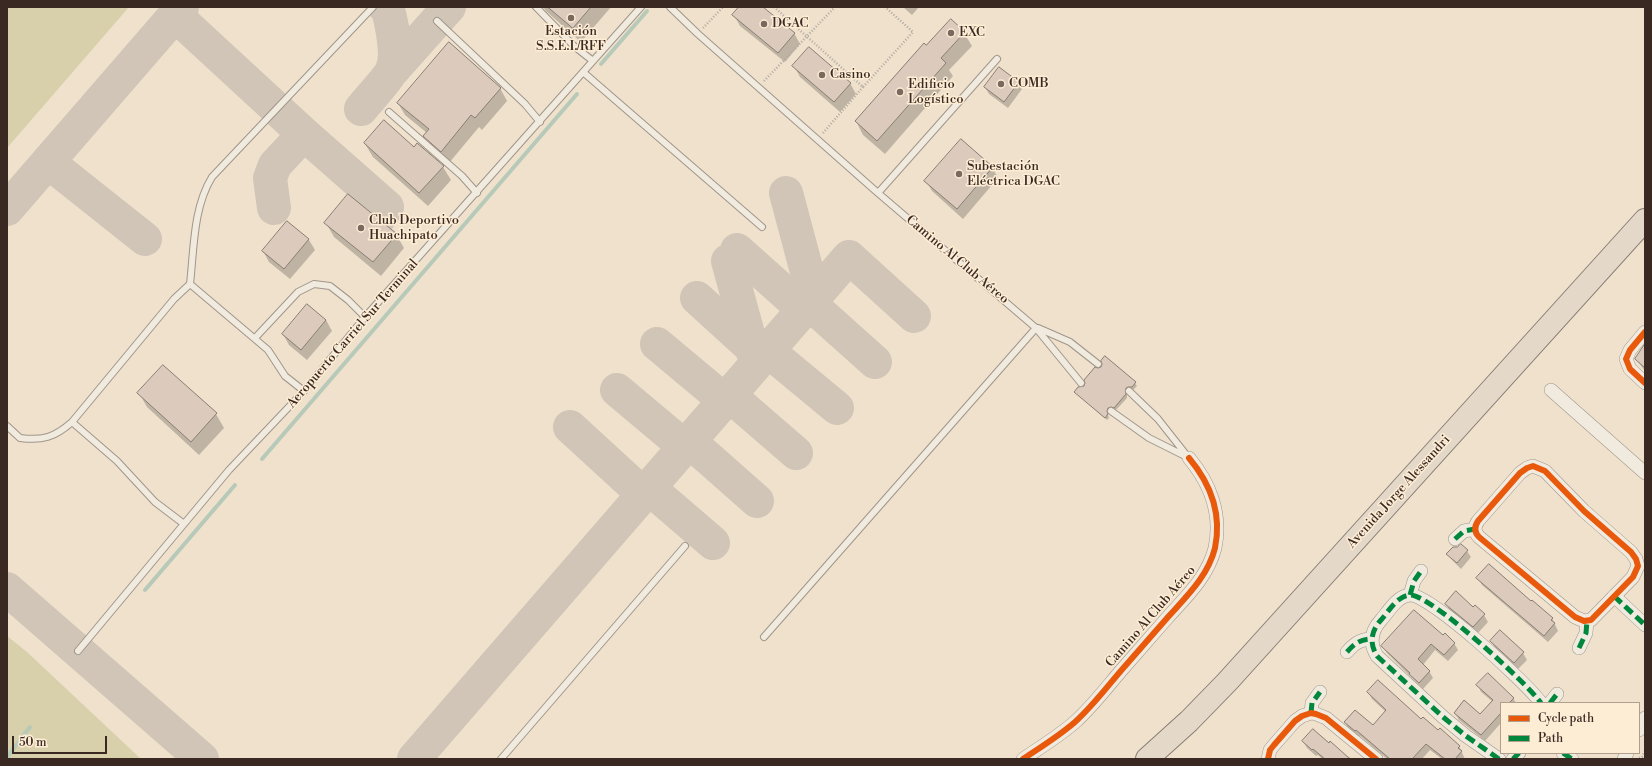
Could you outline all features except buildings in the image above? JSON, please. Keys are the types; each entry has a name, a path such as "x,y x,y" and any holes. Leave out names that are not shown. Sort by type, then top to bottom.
{"highway":[{"name":"Avenida Jorge Alessandri","path":"1147,759 1189,721 1232,676 1645,220"}],"street":[{"path":"1645,332 1630,350 1626,362 1630,369 1645,383"},
{"path":"1551,390 1645,472"},
{"name":"Camino Al Club Aéreo","path":"1023,759 1061,734 1089,708 1190,593 1206,572 1215,548 1216,513 1205,479 1189,458"},
{"path":"1530,466 1537,466 1545,471 1584,510 1627,548 1642,566 1594,618 1587,621 1575,616 1546,593 1479,537 1475,529 1478,521 1520,473 1530,466"},
{"path":"1455,539 1464,532 1475,529"},
{"path":"1410,595 1414,581 1421,571"},
{"path":"1499,759 1466,736 1398,677 1377,656 1374,651 1372,639 1376,625 1398,600 1410,595 1422,598 1461,627 1507,669 1540,702"},
{"path":"1614,596 1645,625"},
{"path":"1579,648 1586,633 1587,621"},
{"path":"1347,652 1357,642 1372,639"},
{"path":"1311,713 1312,703 1320,692"},
{"path":"1268,759 1270,750 1295,722 1302,716 1311,713 1326,718 1376,759"},
{"path":"1640,728 1645,718"}],"lane":[{"path":"7,426 20,438 45,439 62,431 72,422 174,299 190,284 200,207 205,189 212,177 374,7"},
{"path":"536,7 574,46 593,61"},
{"name":"Aeropuerto Carriel Sur Terminal","path":"78,651 238,461 304,392 365,317 641,7"},
{"name":"Camino Al Club Aéreo","path":"670,7 698,34 878,193 1036,328 1081,383"},
{"path":"437,21 525,104 540,122"},
{"path":"878,193 997,59"},
{"path":"583,72 762,227"},
{"path":"389,112 462,176 476,193"},
{"path":"190,284 268,350 285,376 304,392"},
{"path":"254,338 298,292 314,284 330,286 348,300 365,317"},
{"path":"764,637 1036,328"},
{"name":"Camino Al Club Aéreo","path":"1036,328 1070,342 1098,364"},
{"name":"Camino Al Club Aéreo","path":"1129,390 1158,419 1189,458"},
{"name":"Camino Al Club Aéreo","path":"1111,411 1149,438 1189,458"},
{"path":"72,422 117,461 155,502 184,524"},
{"path":"501,759 685,546"}],"path":[{"path":"698,34 723,7"},
{"path":"774,7 863,87"},
{"path":"758,87 835,7"},
{"path":"817,139 914,32 885,7"},
{"path":"1636,759 1642,757 1645,751"}],"shaded area":[{"path":"7,7 129,7 7,148"},
{"path":"7,636 27,652 141,759 7,759"}],"waterway":[{"path":"601,64 647,11"},
{"path":"262,459 577,94"},
{"path":"145,590 235,485"},
{"path":"7,757 30,727"}],"taxiway":[{"path":"7,209 182,7"},
{"path":"361,109 387,78 394,63 395,48 393,32 388,9 385,7"},
{"path":"392,71 449,7"},
{"path":"175,15 304,134 387,207 378,219"},
{"path":"274,208 270,178 275,165 304,134"},
{"path":"48,162 145,239"},
{"path":"786,193 814,298"},
{"path":"737,250 803,309"},
{"path":"414,759 849,257 914,316"},
{"path":"728,261 756,363"},
{"path":"697,298 753,349"},
{"path":"809,303 875,362"},
{"path":"657,344 724,400"},
{"path":"767,350 837,408"},
{"path":"617,390 685,447"},
{"path":"729,395 796,453"},
{"path":"570,427 643,494"},
{"path":"689,441 757,501"},
{"path":"649,488 713,543"},
{"path":"7,589 202,759"}],"marked path":[{"path":"1455,539 1464,531 1475,529"},
{"path":"1410,595 1414,581 1421,571"},
{"path":"1499,759 1466,736 1443,717 1377,656 1372,642 1375,628 1394,604 1401,598 1410,595 1421,599 1457,624 1499,660 1540,702"},
{"path":"1614,596 1645,625"},
{"path":"1579,648 1586,633 1587,621"},
{"path":"1347,652 1358,642 1372,639"},
{"path":"1311,713 1312,703 1320,692"},
{"path":"1551,702 1557,694"},
{"path":"1513,759 1518,754"},
{"path":"1564,754 1572,759"}],"cycle path":[{"path":"1645,332 1630,350 1626,359 1630,369 1645,383"},
{"path":"1023,759 1063,732 1089,709 1196,585 1207,568 1215,548 1217,523 1208,488 1189,458"},
{"path":"1533,466 1545,471 1584,511 1631,552 1636,559 1638,566 1633,577 1591,620 1584,621 1575,617 1479,537 1475,531 1478,521 1520,473 1533,466"},
{"path":"1268,759 1270,750 1295,721 1302,716 1311,713 1326,718 1376,759"}],"place":[{"name":"Estación S.S.E.I./RFF","path":"571,18"},
{"name":"DGAC","path":"764,24"},
{"name":"EXC","path":"951,33"},
{"name":"Casino","path":"822,75"},
{"name":"COMB","path":"1001,84"},
{"name":"Edificio Logístico","path":"900,92"},
{"name":"Subestación Eléctrica DGAC","path":"959,174"},
{"name":"Club Deportivo Huachipato","path":"361,228"}]}
